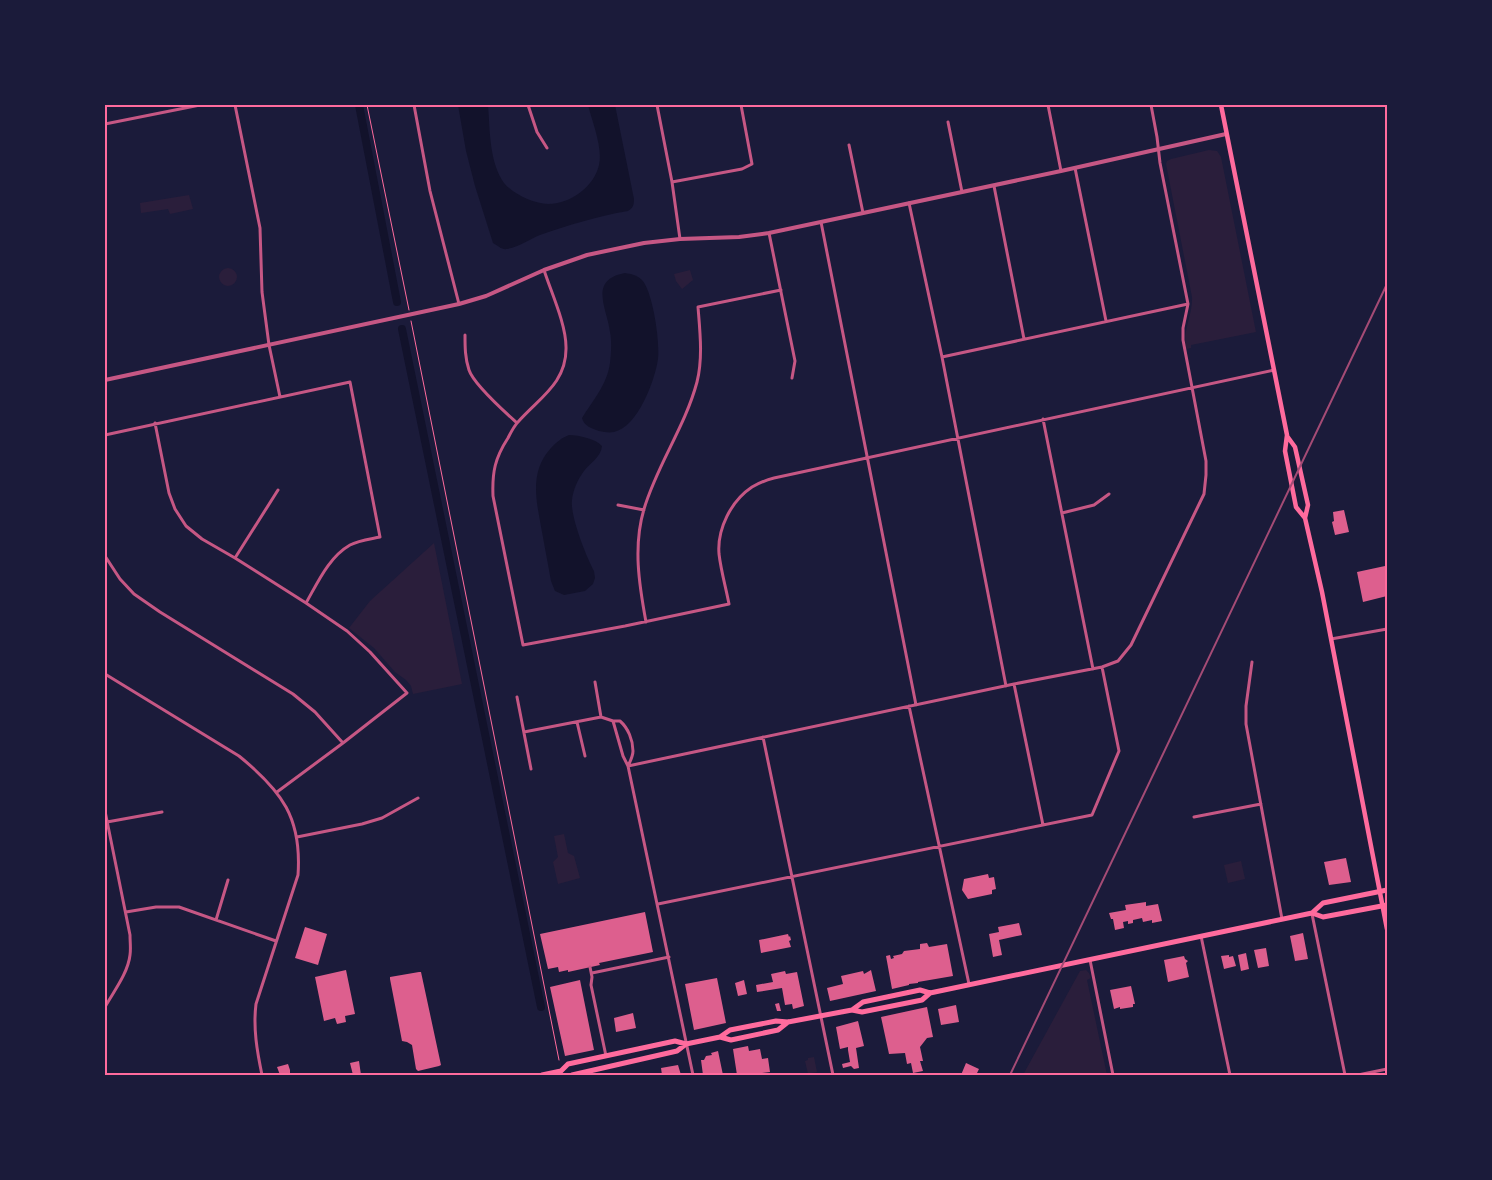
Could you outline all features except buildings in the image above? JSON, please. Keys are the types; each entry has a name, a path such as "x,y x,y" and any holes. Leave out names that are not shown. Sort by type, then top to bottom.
{"main road":[{"path":"1221,105 1287,435 1285,451 1296,506 1305,518 1331,639 1379,892 1385,905 1387,929"},
{"path":"1287,435 1295,447 1308,505 1305,518"},
{"path":"561,1071 571,1075 677,1051 686,1044 720,1036 730,1030 852,1010 862,1012 922,1000 930,993 969,984 1312,913 1323,903 1387,890"},
{"path":"1312,913 1324,917 1385,905"},
{"path":"852,1010 863,1002 920,990 930,993"},
{"path":"720,1036 732,1040 778,1030 788,1022"},
{"path":"542,1075 561,1071 568,1064 676,1041 686,1044"}],"street":[{"path":"105,124 200,105"},
{"path":"235,105 260,228 262,292 269,344 280,397"},
{"path":"414,105 430,191 459,304"},
{"path":"528,105 537,132 547,148"},
{"path":"656,105 672,182 680,239"},
{"path":"672,182 742,169 752,164 741,105"},
{"path":"1048,105 1062,171"},
{"path":"628,766 1102,667 1118,661 1131,645 1204,494 1206,475 1206,461 1182,340 1188,304 1160,163 1151,105"},
{"path":"948,122 962,192"},
{"path":"105,380 459,304 486,296 544,270 587,255 644,242 739,237 769,233 994,186 1226,134"},
{"path":"849,145 863,213"},
{"path":"1075,168 1106,321"},
{"path":"994,186 1024,340"},
{"path":"909,203 942,357 1006,686"},
{"path":"821,222 916,705"},
{"path":"769,233 795,361 792,378"},
{"path":"544,270 564,332 566,348 564,365 557,382 517,423 499,452 495,464 493,488 493,496 523,645 729,604 719,553 720,534 726,517 736,502 751,488 774,478 1274,370"},
{"path":"646,622 640,589 638,546 644,510 650,491 688,409 697,381 700,356 698,306 781,290"},
{"path":"942,357 1188,304"},
{"path":"465,335 465,354 470,373 489,396 517,423"},
{"path":"105,434 350,382 380,537 352,544 340,552 330,563 306,603"},
{"path":"1043,419 1093,668"},
{"path":"155,423 169,493 175,510 186,526 202,539 306,603 358,640 407,692 277,792"},
{"path":"235,558 278,490"},
{"path":"1062,513 1094,506 1109,494"},
{"path":"618,505 644,510"},
{"path":"105,556 120,579 134,594 293,694 315,712 343,743"},
{"path":"1331,639 1387,628"},
{"path":"1252,662 1245,714 1282,920"},
{"path":"658,904 1092,814 1119,751 1102,667"},
{"path":"105,675 239,756 253,767 277,792 289,812 297,837 298,875 256,1004 255,1035 262,1075"},
{"path":"595,682 601,717"},
{"path":"1014,684 1043,825"},
{"path":"517,697 531,769"},
{"path":"909,706 969,984"},
{"path":"524,732 601,717 620,721 626,726 634,752 628,766"},
{"path":"613,721 623,756 628,766 693,1075"},
{"path":"578,722 585,756"},
{"path":"764,737 833,1075"},
{"path":"297,837 382,818 418,798"},
{"path":"1194,817 1261,804"},
{"path":"105,811 130,935 130,956 122,976 105,1007"},
{"path":"107,822 162,812"},
{"path":"216,920 228,880"},
{"path":"126,912 167,906 179,908 276,941"},
{"path":"1312,913 1345,1075"},
{"path":"1201,936 1230,1075"},
{"path":"592,973 669,957"},
{"path":"1090,959 1113,1075"},
{"path":"590,967 606,1056"},
{"path":"1358,1075 1387,1069"}],"path":[{"path":"367,105 559,1060"}],"shaded area":[{"path":"458,105 488,105 492,153 502,180 510,189 522,196 535,202 548,204 565,201 580,193 592,180 599,165 600,151 588,105 615,105 634,199 632,207 628,211 595,218 551,231 511,248 500,248 493,243 475,186 466,151"},
{"path":"1209,150 1217,151 1221,157 1256,332 1191,345 1191,348 1186,349 1185,336 1192,297 1166,164 1171,159"},
{"path":"189,195 193,209 170,214 168,209 141,213 140,203"},
{"path":"228,268 234,271 237,277 234,283 228,286 222,283 219,277 222,271"},
{"path":"690,270 693,280 682,289 676,281 674,274"},
{"path":"625,273 636,276 646,286 657,330 658,359 649,390 638,412 623,428 614,432 606,432 588,426 582,418 603,385 610,363 611,340 602,296 603,288 614,277"},
{"path":"569,435 596,441 602,446 597,457 586,468 580,478 572,500 573,516 595,578 593,584 585,591 564,595 555,591 551,581 538,510 536,488 539,468 544,458 557,442"},
{"path":"434,543 462,684 413,694 411,686 406,680 395,672 374,648 349,628 370,601"},
{"path":"564,834 568,853 574,856 580,878 558,884 553,862 558,857 554,836"},
{"path":"1241,861 1245,879 1228,883 1224,865"},
{"path":"1086,970 1091,978 1087,980 1107,1075 1023,1075 1080,971"},
{"path":"814,1057 817,1072 808,1074 805,1061 808,1058"}],"waterway":[{"path":"359,105 397,302"},
{"path":"402,329 541,1007"}],"railway":[{"path":"1010,1075 1387,284"}]}
